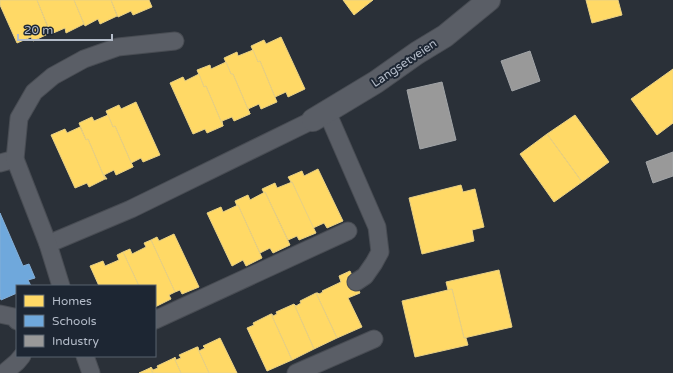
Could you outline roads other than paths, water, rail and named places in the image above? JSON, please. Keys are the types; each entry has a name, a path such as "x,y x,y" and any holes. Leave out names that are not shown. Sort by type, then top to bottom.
{"street":[{"name":"Langsetveien","path":"320,116 376,82 417,53 445,36 489,0"}],"lane":[{"path":"61,285 48,244 7,161 19,118 34,92 53,76 84,59 118,47 175,41"},
{"path":"48,244 131,209 320,116 377,228 380,252 365,276 356,282"},
{"path":"156,320 348,231"},
{"path":"0,314 14,317 16,320"},
{"path":"296,373 374,339"},
{"path":"4,373 21,357"},
{"path":"85,357 91,373"}]}
